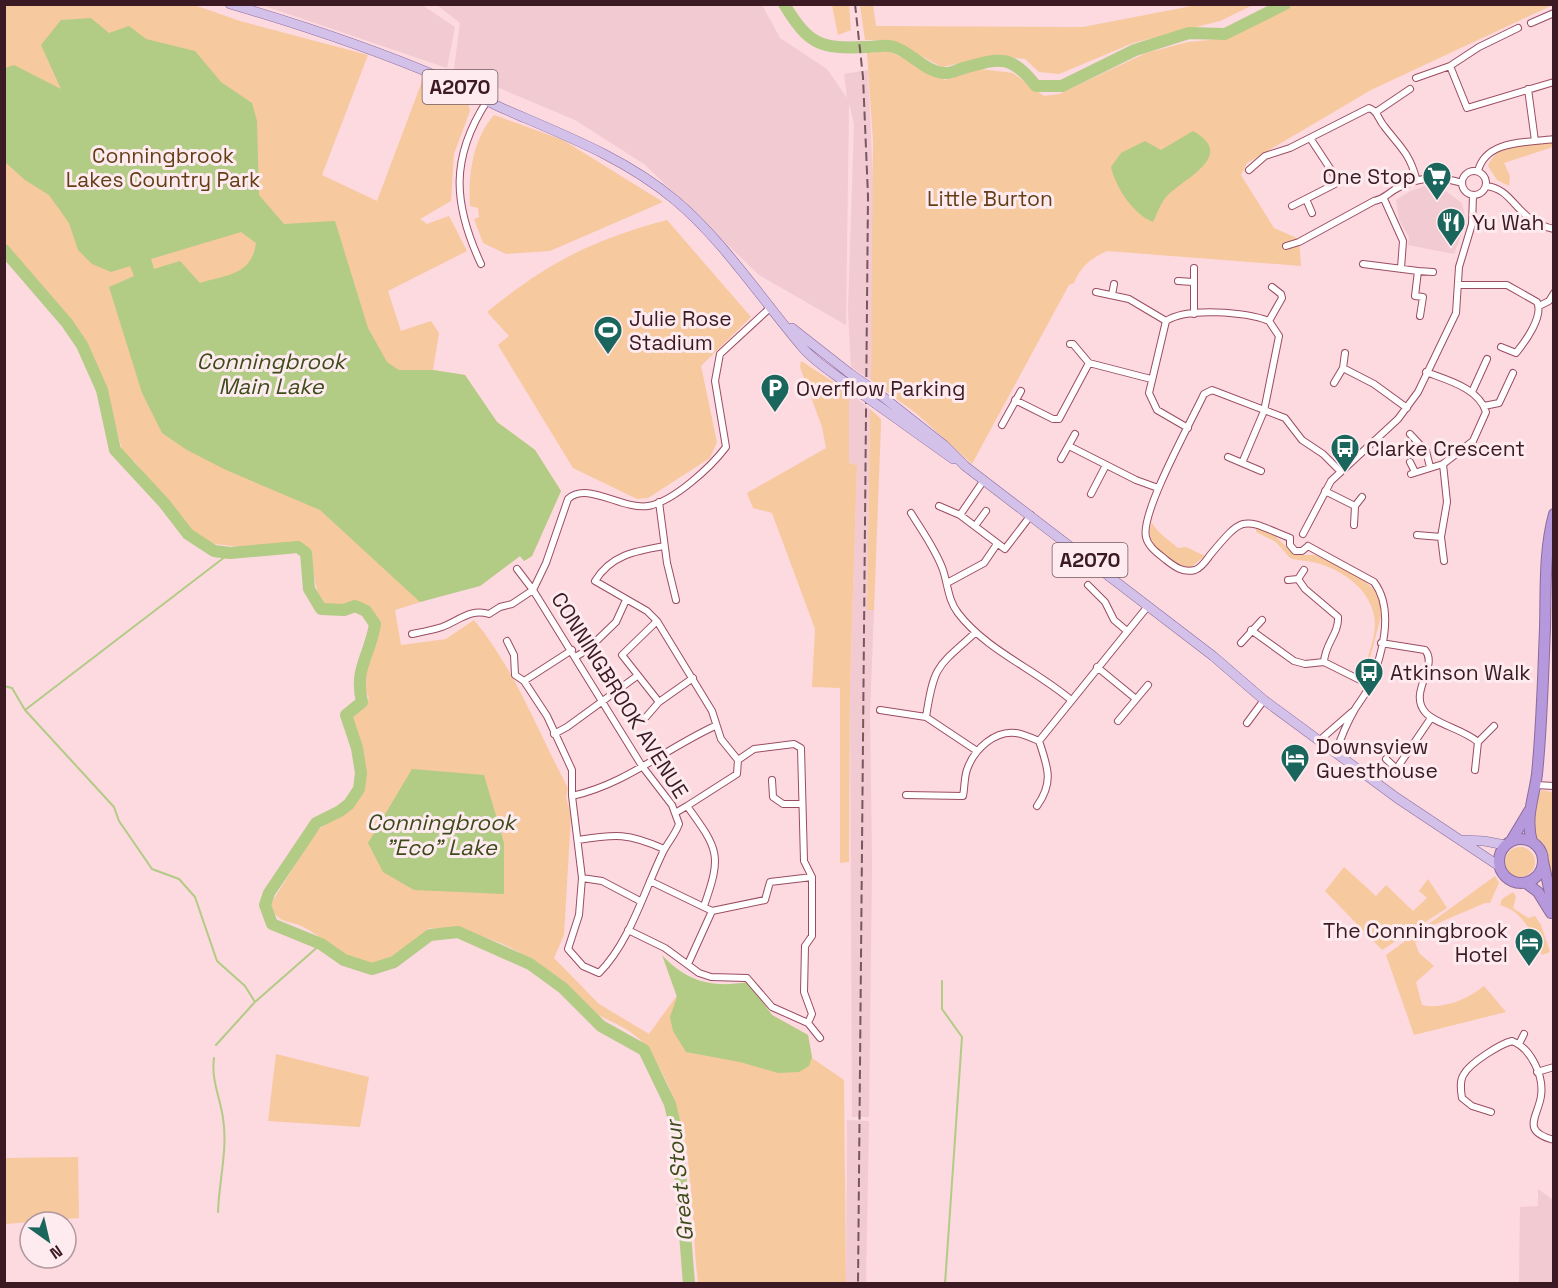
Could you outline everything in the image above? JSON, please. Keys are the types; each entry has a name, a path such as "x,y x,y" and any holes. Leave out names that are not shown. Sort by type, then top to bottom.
{"highway":[{"path":"1532,842 1528,830 1529,811 1536,785 1543,703 1547,558 1554,514"},
{"path":"1529,811 1498,858 1499,866 1509,880 1526,883 1538,892 1554,918"},
{"path":"1508,843 1518,839 1538,846 1554,911"},
{"path":"1526,883 1538,874 1543,861"}],"main road":[{"name":"A2070","path":"230,4 294,23 446,80 565,133 656,184 687,211 785,323 804,349 939,451 965,466 1031,515 1149,606 1264,700 1396,798 1463,840 1473,850 1499,866"},
{"name":"A2070","path":"785,323 878,393 944,446 965,466"},
{"name":"A2070","path":"1463,840 1508,843"}],"street":[{"path":"1531,23 1554,13"},
{"path":"1416,78 1450,66 1462,56 1518,28"},
{"path":"1450,66 1467,108 1554,82"},
{"path":"1528,89 1535,141"},
{"path":"1376,112 1410,90"},
{"path":"481,264 463,223 458,180 463,153 474,122 487,100"},
{"path":"1249,170 1265,156 1310,138 1369,108 1376,112 1383,125 1407,152 1416,178"},
{"path":"1292,206 1335,183 1337,179 1310,138"},
{"path":"1478,171 1479,164 1498,148 1514,143 1554,139"},
{"path":"1478,171 1486,179 1486,186 1481,193 1473,196 1466,193 1462,183 1467,173 1478,171"},
{"path":"1286,246 1299,242 1374,201 1384,199 1390,192 1416,178 1436,178 1462,183"},
{"path":"1486,186 1505,193 1520,213 1536,225 1554,229"},
{"path":"1303,534 1325,491 1340,471 1407,408 1456,313 1459,267 1473,224 1473,196"},
{"path":"1306,199 1312,213"},
{"path":"1384,199 1403,241 1401,268"},
{"path":"1363,264 1433,272"},
{"path":"1194,268 1194,314"},
{"path":"1418,271 1415,296 1423,297 1420,316"},
{"path":"1178,281 1193,282"},
{"path":"1112,295 1114,284"},
{"path":"1458,285 1507,285 1524,293 1539,306 1539,314 1516,353 1501,347"},
{"path":"1269,321 1282,298 1281,294 1272,287"},
{"path":"1096,292 1136,302 1166,321"},
{"path":"1539,306 1549,301 1554,292"},
{"path":"676,600 664,546 659,502 693,480 716,461 726,447 715,381 720,354 771,307"},
{"path":"1166,321 1179,315 1238,314 1269,321 1279,336 1264,411 1242,462"},
{"path":"1166,321 1149,393 1154,407 1188,428"},
{"path":"1070,344 1074,344 1089,363 1151,380"},
{"path":"1334,383 1343,368 1346,353"},
{"path":"1472,392 1487,359"},
{"path":"1016,400 1053,419 1059,419 1089,363"},
{"path":"1343,368 1374,384 1407,408"},
{"path":"1410,462 1413,473 1443,464 1473,441 1485,419 1484,406 1472,392 1426,372"},
{"path":"1484,406 1499,403 1513,373"},
{"path":"1290,538 1251,522 1242,523 1231,529 1198,568 1181,570 1155,551 1145,535 1158,488 1209,390 1286,418 1302,440 1323,454 1340,471"},
{"path":"1002,425 1021,391"},
{"path":"1061,459 1075,434"},
{"path":"1410,434 1426,451 1430,467"},
{"path":"1069,446 1158,488"},
{"path":"1228,457 1261,471"},
{"path":"1443,464 1447,512 1441,537 1444,561"},
{"path":"1090,494 1106,465"},
{"path":"960,515 984,480"},
{"name":"CONNINGBROOK AVENUE","path":"582,878 579,915 568,949 583,966 599,973 611,962 651,881 664,849 676,834 679,824 675,813 642,766 602,703 577,656 533,590 546,563 568,499 574,493 585,491 627,506 648,506 659,502"},
{"path":"1325,491 1355,506"},
{"path":"1354,525 1355,506 1362,497"},
{"path":"939,506 960,515 1005,549 1031,515"},
{"path":"975,526 986,511"},
{"path":"911,513 942,568 952,603 975,633 1039,674 1071,700"},
{"path":"1290,538 1296,533 1303,534 1308,539 1308,546"},
{"path":"1417,535 1441,537"},
{"path":"1290,538 1290,545 1295,551 1302,551 1308,546"},
{"path":"947,583 984,563 997,544"},
{"path":"664,546 628,554 604,566 595,581 657,621 712,711 721,738 738,759 737,774 675,813"},
{"path":"1308,546 1374,582 1380,590 1385,608 1381,643 1370,685 1355,710 1336,752"},
{"path":"412,634 441,627 479,611 489,614 500,607 512,604 533,590 517,569"},
{"path":"1298,579 1304,570"},
{"path":"1288,580 1298,579"},
{"path":"1298,579 1305,589 1338,616 1338,629 1327,644 1324,662"},
{"path":"1088,585 1105,602 1114,620 1127,631"},
{"path":"577,656 587,650 616,621 626,600"},
{"path":"1039,741 1149,606"},
{"path":"1241,644 1262,620"},
{"path":"657,621 622,656 659,702"},
{"path":"1251,630 1294,661 1305,664 1324,662 1370,685"},
{"path":"926,717 933,674 975,633"},
{"path":"507,640 514,655 515,675 524,681 547,717 572,770 572,796 582,878 602,881 640,901"},
{"path":"1381,643 1425,650 1429,654 1419,701 1431,718 1467,733 1478,742"},
{"path":"524,681 572,650"},
{"path":"1097,667 1136,699"},
{"path":"554,734 602,703 637,676"},
{"path":"646,717 659,702 693,678"},
{"path":"1118,721 1148,685"},
{"path":"1247,723 1264,700"},
{"path":"880,710 926,717 977,752"},
{"path":"1320,740 1355,710"},
{"path":"1397,768 1431,718"},
{"path":"572,796 616,783 642,766 716,726"},
{"path":"1475,770 1478,742 1494,726"},
{"path":"906,795 963,795 967,769 977,752 988,740 1005,733 1017,733 1039,741"},
{"path":"1036,806 1046,793 1049,779 1039,741"},
{"path":"738,759 754,749 794,744 801,748 804,861 812,877 812,936 805,946 804,963 804,992 812,1014 808,1023"},
{"path":"1386,759 1403,775"},
{"path":"772,780 773,798 783,804 802,804"},
{"path":"1536,785 1554,786"},
{"path":"687,806 717,855 716,871 704,906"},
{"path":"578,840 615,834 642,839 664,849"},
{"path":"651,881 712,911 765,900 770,882 812,877"},
{"path":"688,964 712,911"},
{"path":"628,930 665,948 711,977 747,978 772,1007 808,1023 820,1038"},
{"path":"690,939 697,943"},
{"path":"1519,1044 1524,1034"},
{"path":"1491,1112 1483,1106 1472,1106 1462,1098 1463,1074 1504,1043 1512,1041 1530,1053 1537,1072 1541,1095 1533,1123 1539,1134 1554,1140"},
{"path":"1537,1072 1554,1067"}],"shaded area":[{"path":"262,5 422,5 455,27 447,68"},
{"path":"437,5 762,5 780,38 827,69 847,98 844,74 868,70 874,201 871,380 851,367 848,311 854,124 849,103 846,325 759,275 644,164 575,120 454,69 460,23"},
{"path":"1426,186 1443,189 1462,203 1466,222 1454,254 1408,245 1409,237 1399,220 1396,200 1410,191"},
{"path":"849,392 870,409 867,610 874,610 870,712 872,864 869,1117 852,1117 850,688 857,465 849,463"},
{"path":"847,1120 869,1121 866,1283 846,1284"},
{"path":"1538,1189 1553,1200 1553,1283 1519,1283 1520,1207 1538,1206"}],"green space":[{"name":"Conningbrook Lakes Country Park","path":"4,5 194,5 240,21 368,55 322,175 377,201 424,76 468,102 470,111 454,154 451,201 420,219 427,224 449,216 467,251 388,291 401,331 431,321 439,333 433,370 465,375 497,422 535,450 561,491 532,556 524,561 520,556 480,586 472,586 395,610 401,645 446,639 474,620 489,639 514,680 568,788 566,797 571,816 564,935 554,958 599,1004 649,1034 689,979 725,986 748,982 772,1015 808,1035 812,1058 844,1080 846,1283 698,1283 684,1135 666,1080 639,1039 631,1032 589,1009 531,960 496,941 477,935 429,928 392,956 381,961 359,963 348,959 307,929 279,918 269,907 316,831 352,808 363,791 364,777 351,720 369,698 361,680 378,629 367,608 348,603 333,608 322,604 310,559 303,545 241,547 215,544 194,535 135,462 124,456 105,386 82,339 71,322 5,243"},
{"path":"832,5 849,5 851,30 838,35"},
{"path":"860,5 873,5 876,26 1083,27 1197,5 1253,5 1220,21 1133,43 1059,74 1039,72 1025,59 995,56 942,67 890,40 865,40"},
{"name":"Little Burton","path":"1293,5 1553,5 1371,90 1247,163 1241,175 1274,228 1299,239 1301,266 1107,251 1091,260 1083,267 1074,283 1069,285 972,464 917,414 871,380 873,141 867,53 889,51 945,80 980,69 1013,73 1044,96 1059,94 1146,53 1188,42 1222,39"},
{"path":"494,115 563,140 663,202 550,251 506,254 483,243 474,219 479,217 478,208 470,206 471,169 481,135"},
{"path":"1553,142 1553,147 1504,163 1510,176 1509,186 1497,180 1488,166 1499,152 1507,148"},
{"name":"Julie Rose Stadium","path":"667,220 751,317 701,366 717,442 710,458 648,498 637,499 573,468 498,345 509,336 487,312 530,280 571,255 616,236"},
{"path":"801,361 849,392 849,463 857,465 850,688 849,862 840,863 840,688 812,687 815,629 772,513 753,508 747,493 826,448 822,427 800,367"},
{"path":"870,409 881,419 874,610 867,610"},
{"path":"1152,523 1178,548 1186,547 1205,556 1191,567 1176,563 1155,546 1150,531"},
{"path":"1256,527 1274,535 1295,555 1315,555 1329,561 1362,578 1375,591 1381,605 1381,616 1366,673 1361,676 1353,674 1366,665 1375,629 1373,612 1363,591 1345,576 1324,565 1290,558 1276,542 1256,532"},
{"path":"1541,790 1552,792 1554,799 1553,879 1543,848 1532,834 1533,810"},
{"path":"1520,847 1531,851 1535,862 1531,873 1520,877 1509,873 1505,862 1509,851"},
{"path":"1344,867 1376,896 1386,885 1413,911 1427,898 1419,891 1428,879 1447,908 1382,950 1325,891"},
{"path":"1495,876 1499,883 1490,903 1485,903 1431,926 1435,933 1431,938 1415,942 1419,953 1434,966 1416,982 1422,1005 1446,1005 1484,986 1506,1012 1414,1035 1386,955"},
{"path":"1513,892 1516,897 1513,908 1528,918 1535,916 1541,925 1550,952 1542,955 1522,919 1509,908 1500,905 1502,899"},
{"path":"276,1054 369,1077 360,1127 268,1121"},
{"path":"78,1157 79,1218 78,1210 18,1210 18,1223 5,1224 5,1158"}],"water":[{"name":"Conningbrook Main Lake","path":"91,18 109,33 129,26 146,39 195,51 221,82 252,103 257,121 259,195 284,224 335,221 368,328 387,362 399,370 433,370 465,375 497,422 535,450 561,491 532,556 524,561 520,556 480,586 420,602 320,510 226,470 187,450 162,433 142,393 109,287 134,276 130,266 111,272 92,264 78,250 69,223 49,195 25,180 5,162 5,68 14,65 61,89 41,45 61,20","holes":["241,232 256,243 254,254 243,268 200,283 180,261 154,269 151,259"]},
{"path":"1193,131 1205,140 1210,149 1208,158 1202,167 1166,197 1153,222 1132,207 1117,183 1111,167 1121,153 1145,141 1161,150"},
{"name":"Conningbrook \"Eco\" Lake","path":"412,769 484,775 504,843 504,894 414,890 383,872 368,843"},
{"path":"662,955 681,971 701,981 723,984 748,982 772,1015 808,1035 812,1057 809,1066 799,1072 778,1073 740,1062 686,1052 673,1031 670,1017 677,997"}],"waterway":[{"name":"Great Stour","path":"784,4 809,36 826,45 837,47 891,46 926,67 949,73 987,62 1005,61 1020,69 1036,86 1062,86 1135,50 1189,33 1225,34 1285,4"},
{"name":"Great Stour","path":"4,250 67,323 82,345 102,390 115,450 164,503 188,534 214,551 230,553 298,547 306,553 309,589 321,609 344,610 355,606 366,611 375,624 361,671 362,702 346,715 357,748 361,773 359,789 349,804 316,823 269,893 265,905 272,924 321,944 344,960 372,969 394,962 430,935 458,932 530,964 563,988 601,1026 644,1050 670,1104 677,1133 689,1284"},
{"path":"25,710 230,553"},
{"path":"4,686 12,688 25,710 114,807 119,821 152,869 179,879 195,897 217,961 245,986 255,1002 321,944"},
{"path":"942,981 942,1009 962,1037 945,1284"},
{"path":"216,1045 254,1003"},
{"path":"214,1058 215,1081 224,1130 218,1212"}],"railway":[{"path":"855,4 863,77 868,196 858,1284"}],"place":[{"name":"One Stop","path":"1437,202"},
{"name":"Yu Wah","path":"1451,248"},
{"name":"Julie Rose Stadium","path":"608,356"},
{"name":"Overflow Parking","path":"775,414"},
{"name":"Clarke Crescent","path":"1345,474"},
{"name":"Atkinson Walk","path":"1369,698"},
{"name":"Downsview Guesthouse","path":"1295,784"},
{"name":"The Conningbrook Hotel","path":"1529,968"}]}
